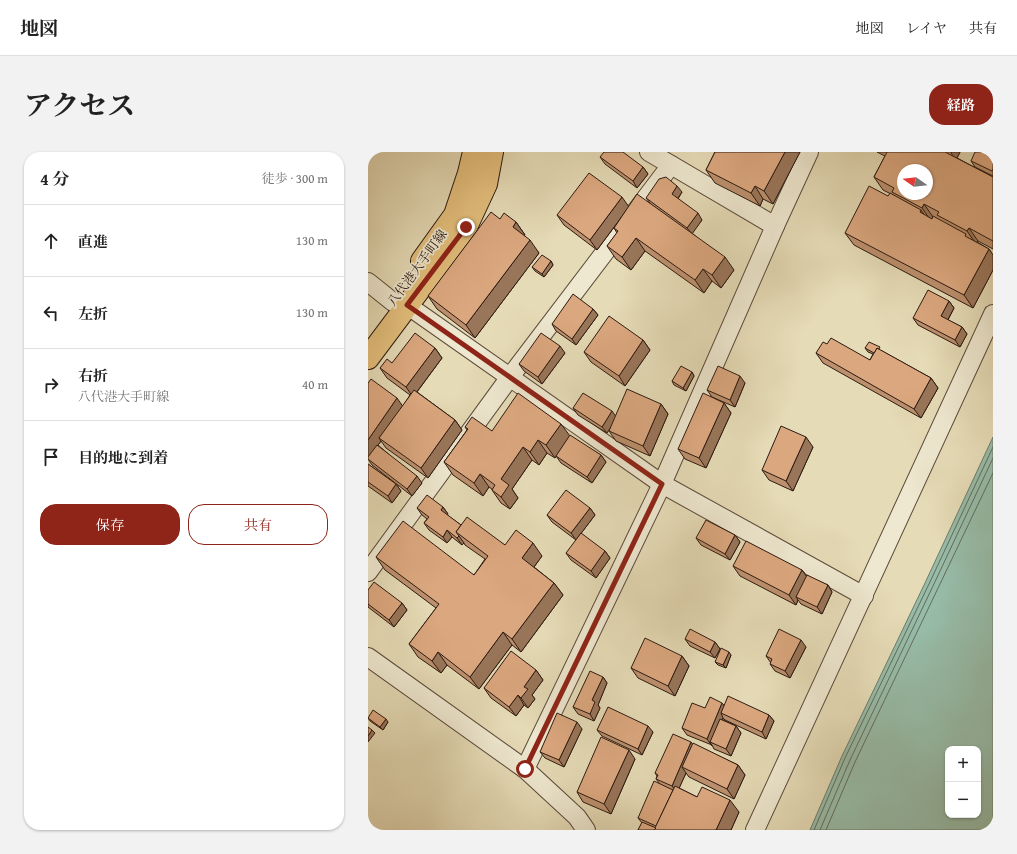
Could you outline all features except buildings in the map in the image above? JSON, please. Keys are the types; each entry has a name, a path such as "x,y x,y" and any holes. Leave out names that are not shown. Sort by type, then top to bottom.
{"main road":[{"name":"八代港大手町線","path":"368,358 400,303 455,215 469,174 474,152"},
{"name":"八代港大手町線","path":"368,335 400,303 466,227 486,184 492,152"}],"street":[{"path":"649,152 775,226"},
{"path":"525,769 662,484 809,152"},
{"path":"368,572 510,377 671,165"},
{"path":"368,282 510,377 662,484 864,596"},
{"path":"755,830 993,314"},
{"path":"368,657 525,769 577,817 586,830"}],"water":[{"path":"993,437 993,830 810,830 842,756"}],"route":[{"path":"466,227 407,305 662,484 525,769"}]}
